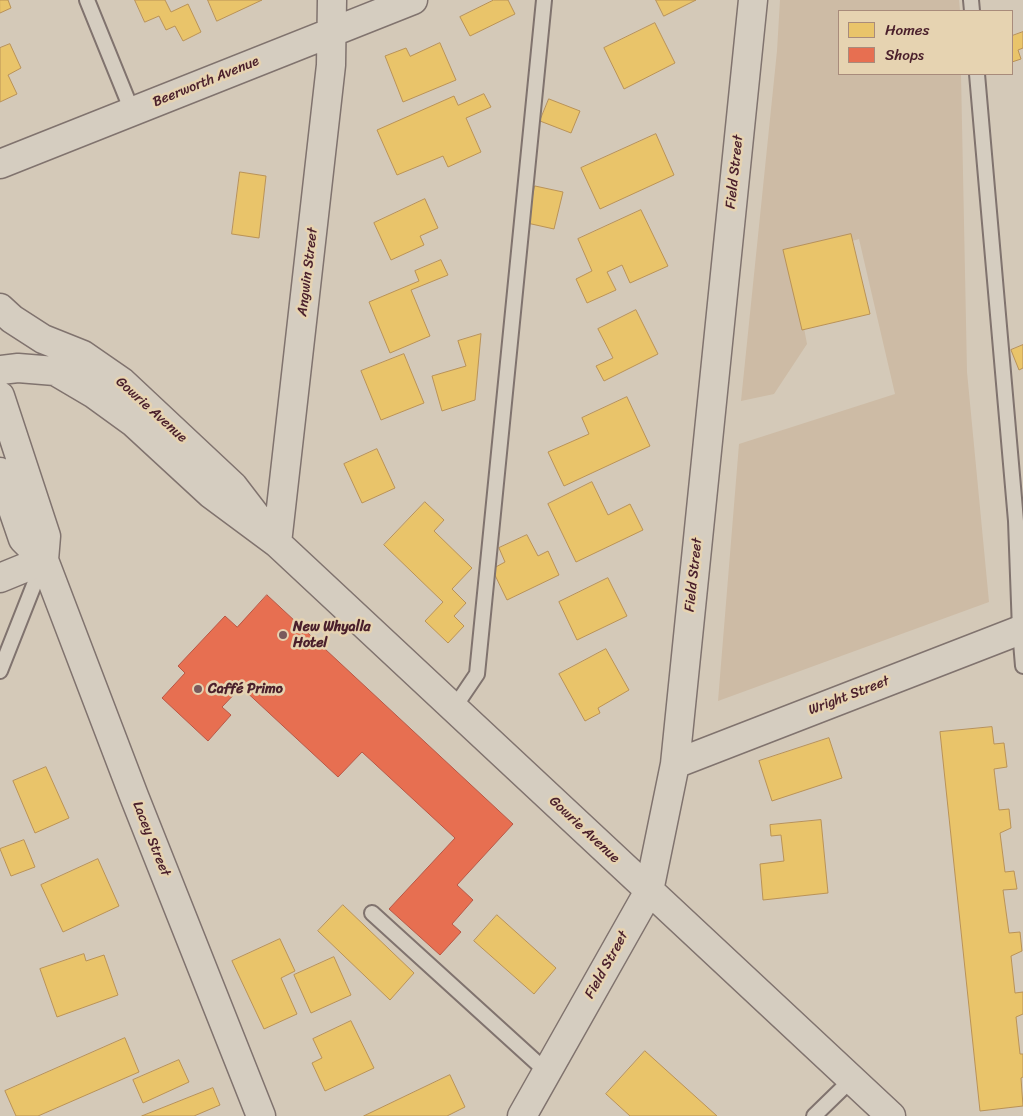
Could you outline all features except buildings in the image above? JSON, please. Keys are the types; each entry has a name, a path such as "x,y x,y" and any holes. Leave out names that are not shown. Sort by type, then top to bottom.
{"street":[{"name":"Angwin Street","path":"277,543 331,65 332,0"},
{"name":"Beerworth Avenue","path":"0,164 413,0"},
{"name":"Field Street","path":"522,1116 649,891 675,764 753,0"},
{"name":"Gowrie Avenue","path":"0,308 12,319 43,339 83,355 122,382 233,486 277,543"},
{"name":"Gowrie Avenue","path":"0,370 18,368 55,371 94,394 134,423 211,494 277,543 891,1116"},
{"name":"Lacey Street","path":"0,396 46,536 44,560"},
{"name":"Lacey Street","path":"0,472 24,540 44,560 134,796 261,1116"},
{"path":"0,578 44,560"},
{"name":"Wright Street","path":"675,764 1021,629"}],"lane":[{"path":"87,0 132,112"},
{"path":"454,708 477,674 544,0"},
{"path":"977,75 1016,521 1023,666"},
{"path":"0,671 44,560"},
{"path":"372,913 547,1072"},
{"path":"814,1116 852,1079"}],"shaded area":[{"path":"780,0 959,0 960,10 838,10 838,75 961,75 967,372 989,602 718,701 739,444 895,394 859,239 791,259 807,344 774,394 741,401 777,51"}],"place":[{"name":"New Whyalla Hotel","path":"283,635"},
{"name":"Caffé Primo","path":"198,689"}]}
